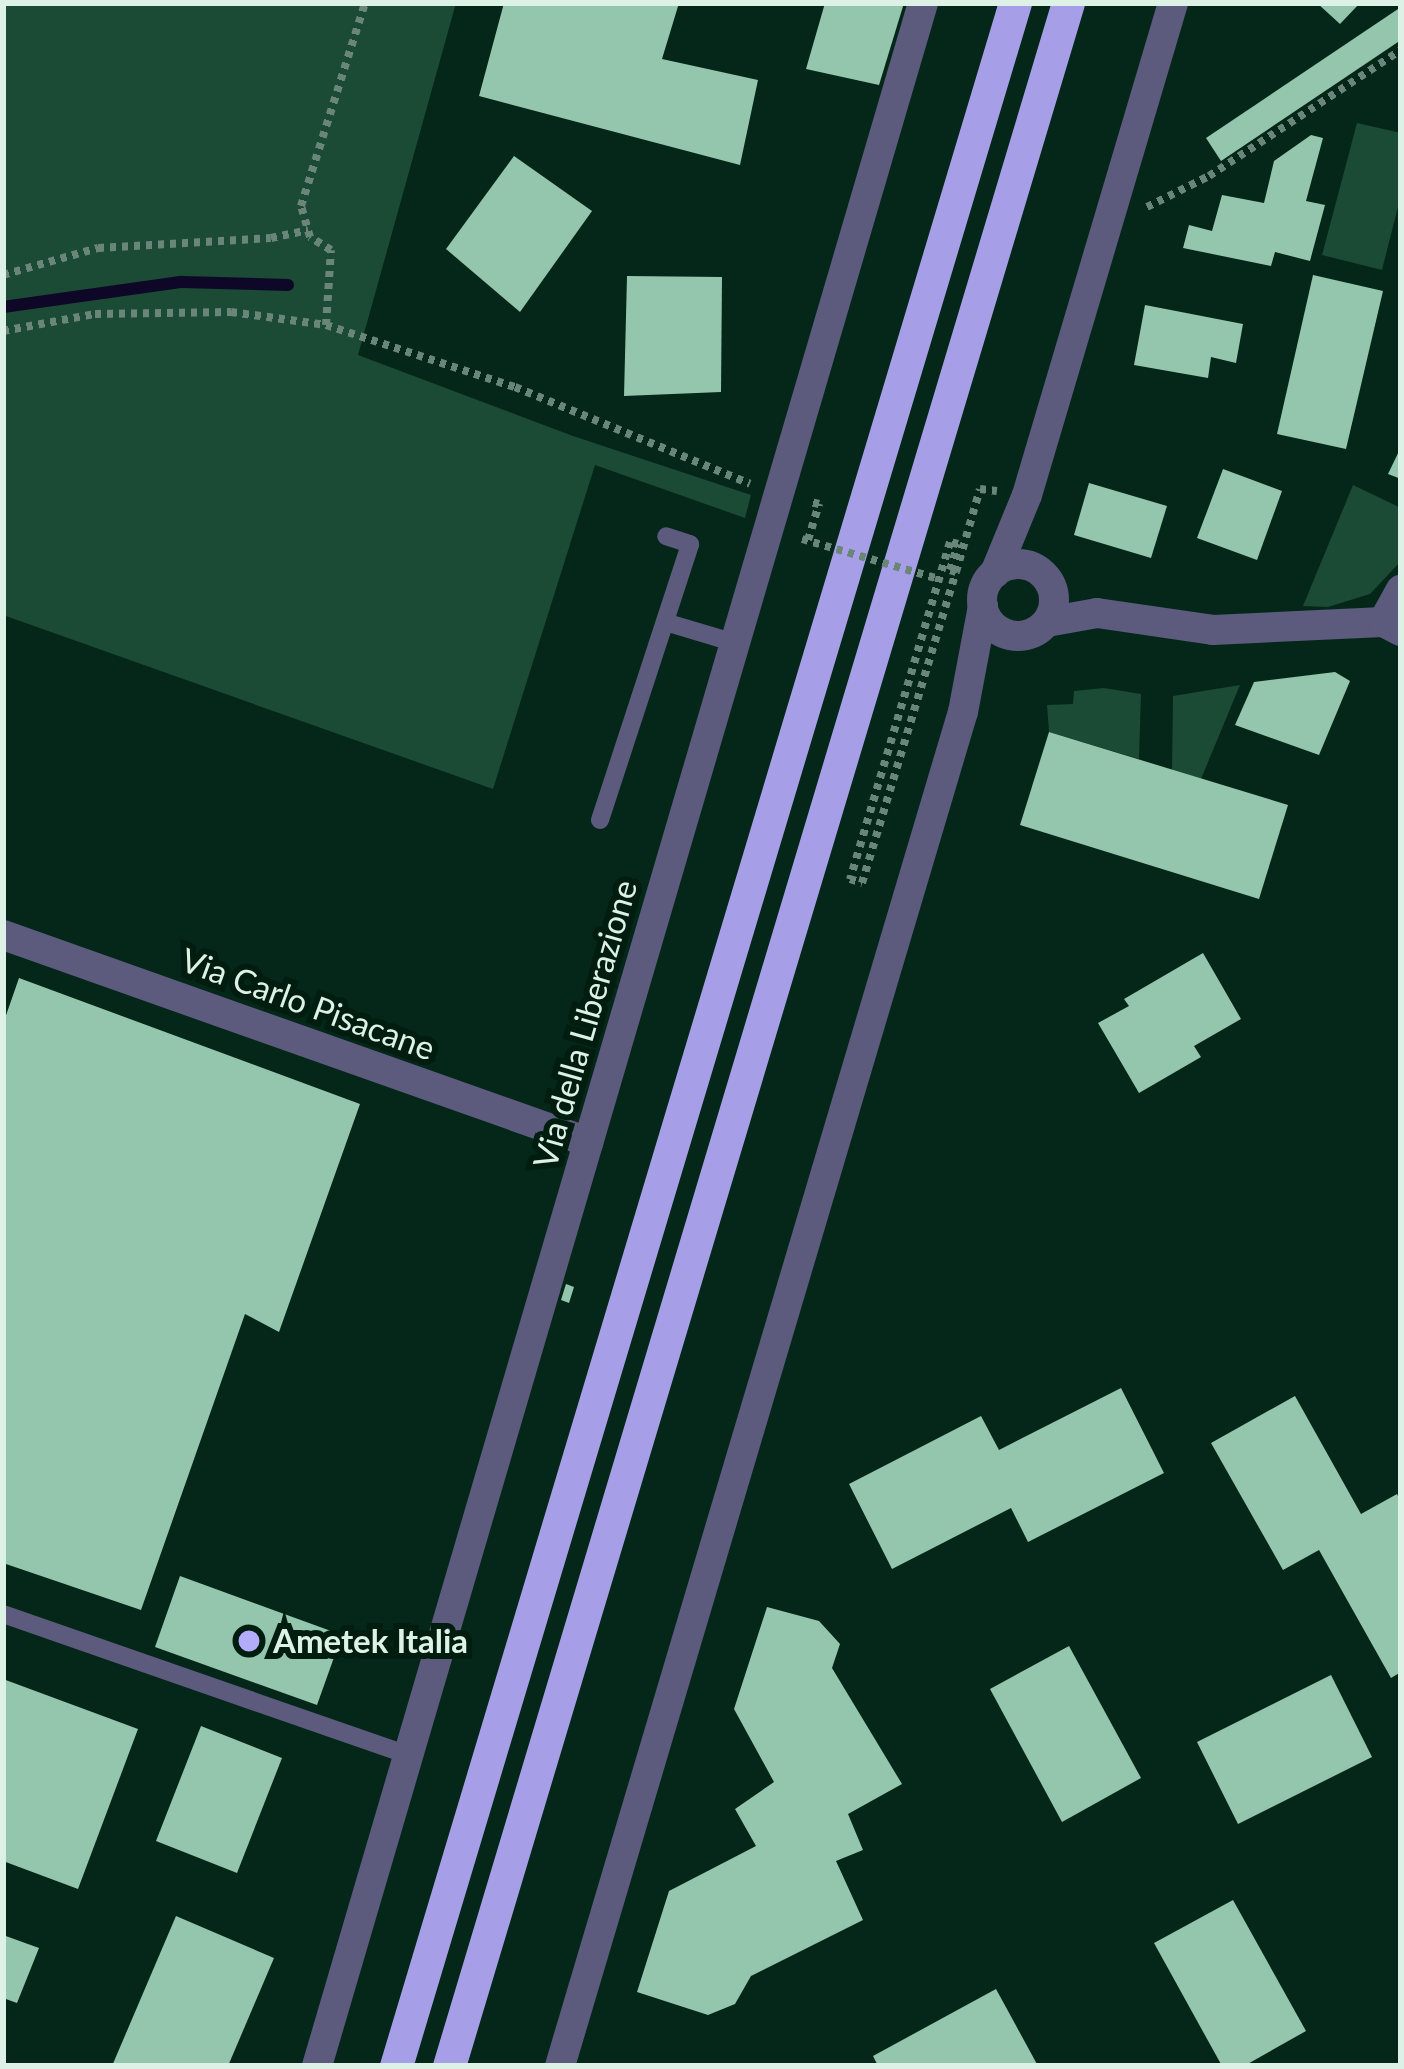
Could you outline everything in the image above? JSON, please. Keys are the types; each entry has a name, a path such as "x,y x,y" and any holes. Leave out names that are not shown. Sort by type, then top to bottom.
{"highway":[{"path":"396,2066 1015,3"},
{"path":"449,2066 1068,3"}],"street":[{"name":"Via della Liberazione","path":"317,2066 923,3"},
{"path":"560,2066 963,712 983,606 1027,495 1173,3"},
{"path":"963,712 994,659 1037,629 1046,579 1026,540 1027,495"},
{"path":"995,573 1016,564 1096,613"},
{"path":"983,606 994,626 1037,629 1096,613 1213,630 1392,627 1401,590"},
{"name":"Via Carlo Pisacane","path":"3,934 588,1142"}],"lane":[{"path":"600,820 690,544 666,536"},
{"path":"665,622 735,643"},
{"path":"3,1614 408,1755"}],"path":[{"path":"326,325 331,250 310,237 301,206 364,3"},
{"path":"1108,225 1209,176 1401,50"},
{"path":"3,275 98,248 271,238 308,230"},
{"path":"3,331 95,314 231,312 326,325 515,387 778,495"},
{"path":"805,521 811,501 819,504 805,540 938,579 950,542 958,544 950,570 956,572"}],"green space":[{"path":"3,3 456,3 358,355 573,436 751,495 745,518 595,465 493,789 3,615"},
{"path":"1357,123 1401,133 1401,195 1382,270 1322,255"},
{"path":"1353,485 1401,508 1401,561 1370,594 1328,607 1303,606"},
{"path":"1240,685 1201,779 1172,770 1173,696"},
{"path":"1104,688 1141,694 1139,759 1049,732 1047,705 1073,704 1074,691"}],"building":[{"path":"504,3 679,3 662,59 758,80 740,165 479,96"},
{"path":"825,3 904,3 879,85 806,69"},
{"path":"1317,3 1360,3 1340,24"},
{"path":"1401,7 1401,40 1221,161 1206,138"},
{"path":"1311,135 1323,138 1306,201 1325,205 1310,261 1275,252 1271,266 1183,248 1189,225 1212,231 1222,195 1264,203 1274,161"},
{"path":"514,156 592,211 520,312 446,249"},
{"path":"1313,275 1383,291 1346,449 1277,434"},
{"path":"627,276 722,277 721,392 624,396"},
{"path":"1145,305 1243,324 1236,363 1211,357 1208,378 1134,365"},
{"path":"1401,447 1401,479 1388,474"},
{"path":"1223,469 1282,491 1257,560 1197,538"},
{"path":"1089,483 1167,506 1151,558 1074,535"},
{"path":"1335,672 1350,681 1319,755 1235,725 1254,682"},
{"path":"1049,732 1288,805 1259,899 1020,825"},
{"path":"1203,953 1241,1019 1194,1046 1201,1057 1139,1093 1098,1023 1129,1006 1124,999"},
{"path":"19,978 360,1104 279,1332 245,1314 141,1610 3,1563 3,1024"},
{"path":"566,1284 574,1287 569,1303 561,1300"},
{"path":"1121,1388 1164,1473 1028,1542 1011,1508 892,1569 849,1484 981,1416 999,1450"},
{"path":"1295,1396 1361,1514 1397,1494 1401,1502 1401,1672 1391,1678 1319,1550 1283,1570 1211,1443"},
{"name":"Ametek Italia","path":"180,1576 342,1635 317,1705 155,1647"},
{"path":"767,1607 819,1621 840,1644 832,1668 902,1784 848,1814 863,1850 836,1861 863,1920 751,1976 735,2004 708,2015 637,1992 669,1891 756,1846 735,1809 774,1782 734,1709"},
{"path":"1069,1646 1141,1778 1062,1822 990,1689"},
{"path":"1331,1675 1372,1757 1238,1824 1197,1742"},
{"path":"3,1679 138,1729 78,1889 3,1861"},
{"path":"201,1726 282,1758 237,1873 156,1841"},
{"path":"1233,1900 1306,2031 1244,2066 1222,2066 1154,1943"},
{"path":"176,1916 274,1958 228,2066 112,2066"},
{"path":"3,1935 39,1948 17,2003 3,1998"},
{"path":"996,1989 1038,2066 878,2066 873,2056"}],"waterway":[{"path":"3,307 182,282 288,285"}],"place":[{"name":"Ametek Italia","path":"249,1641"}]}
